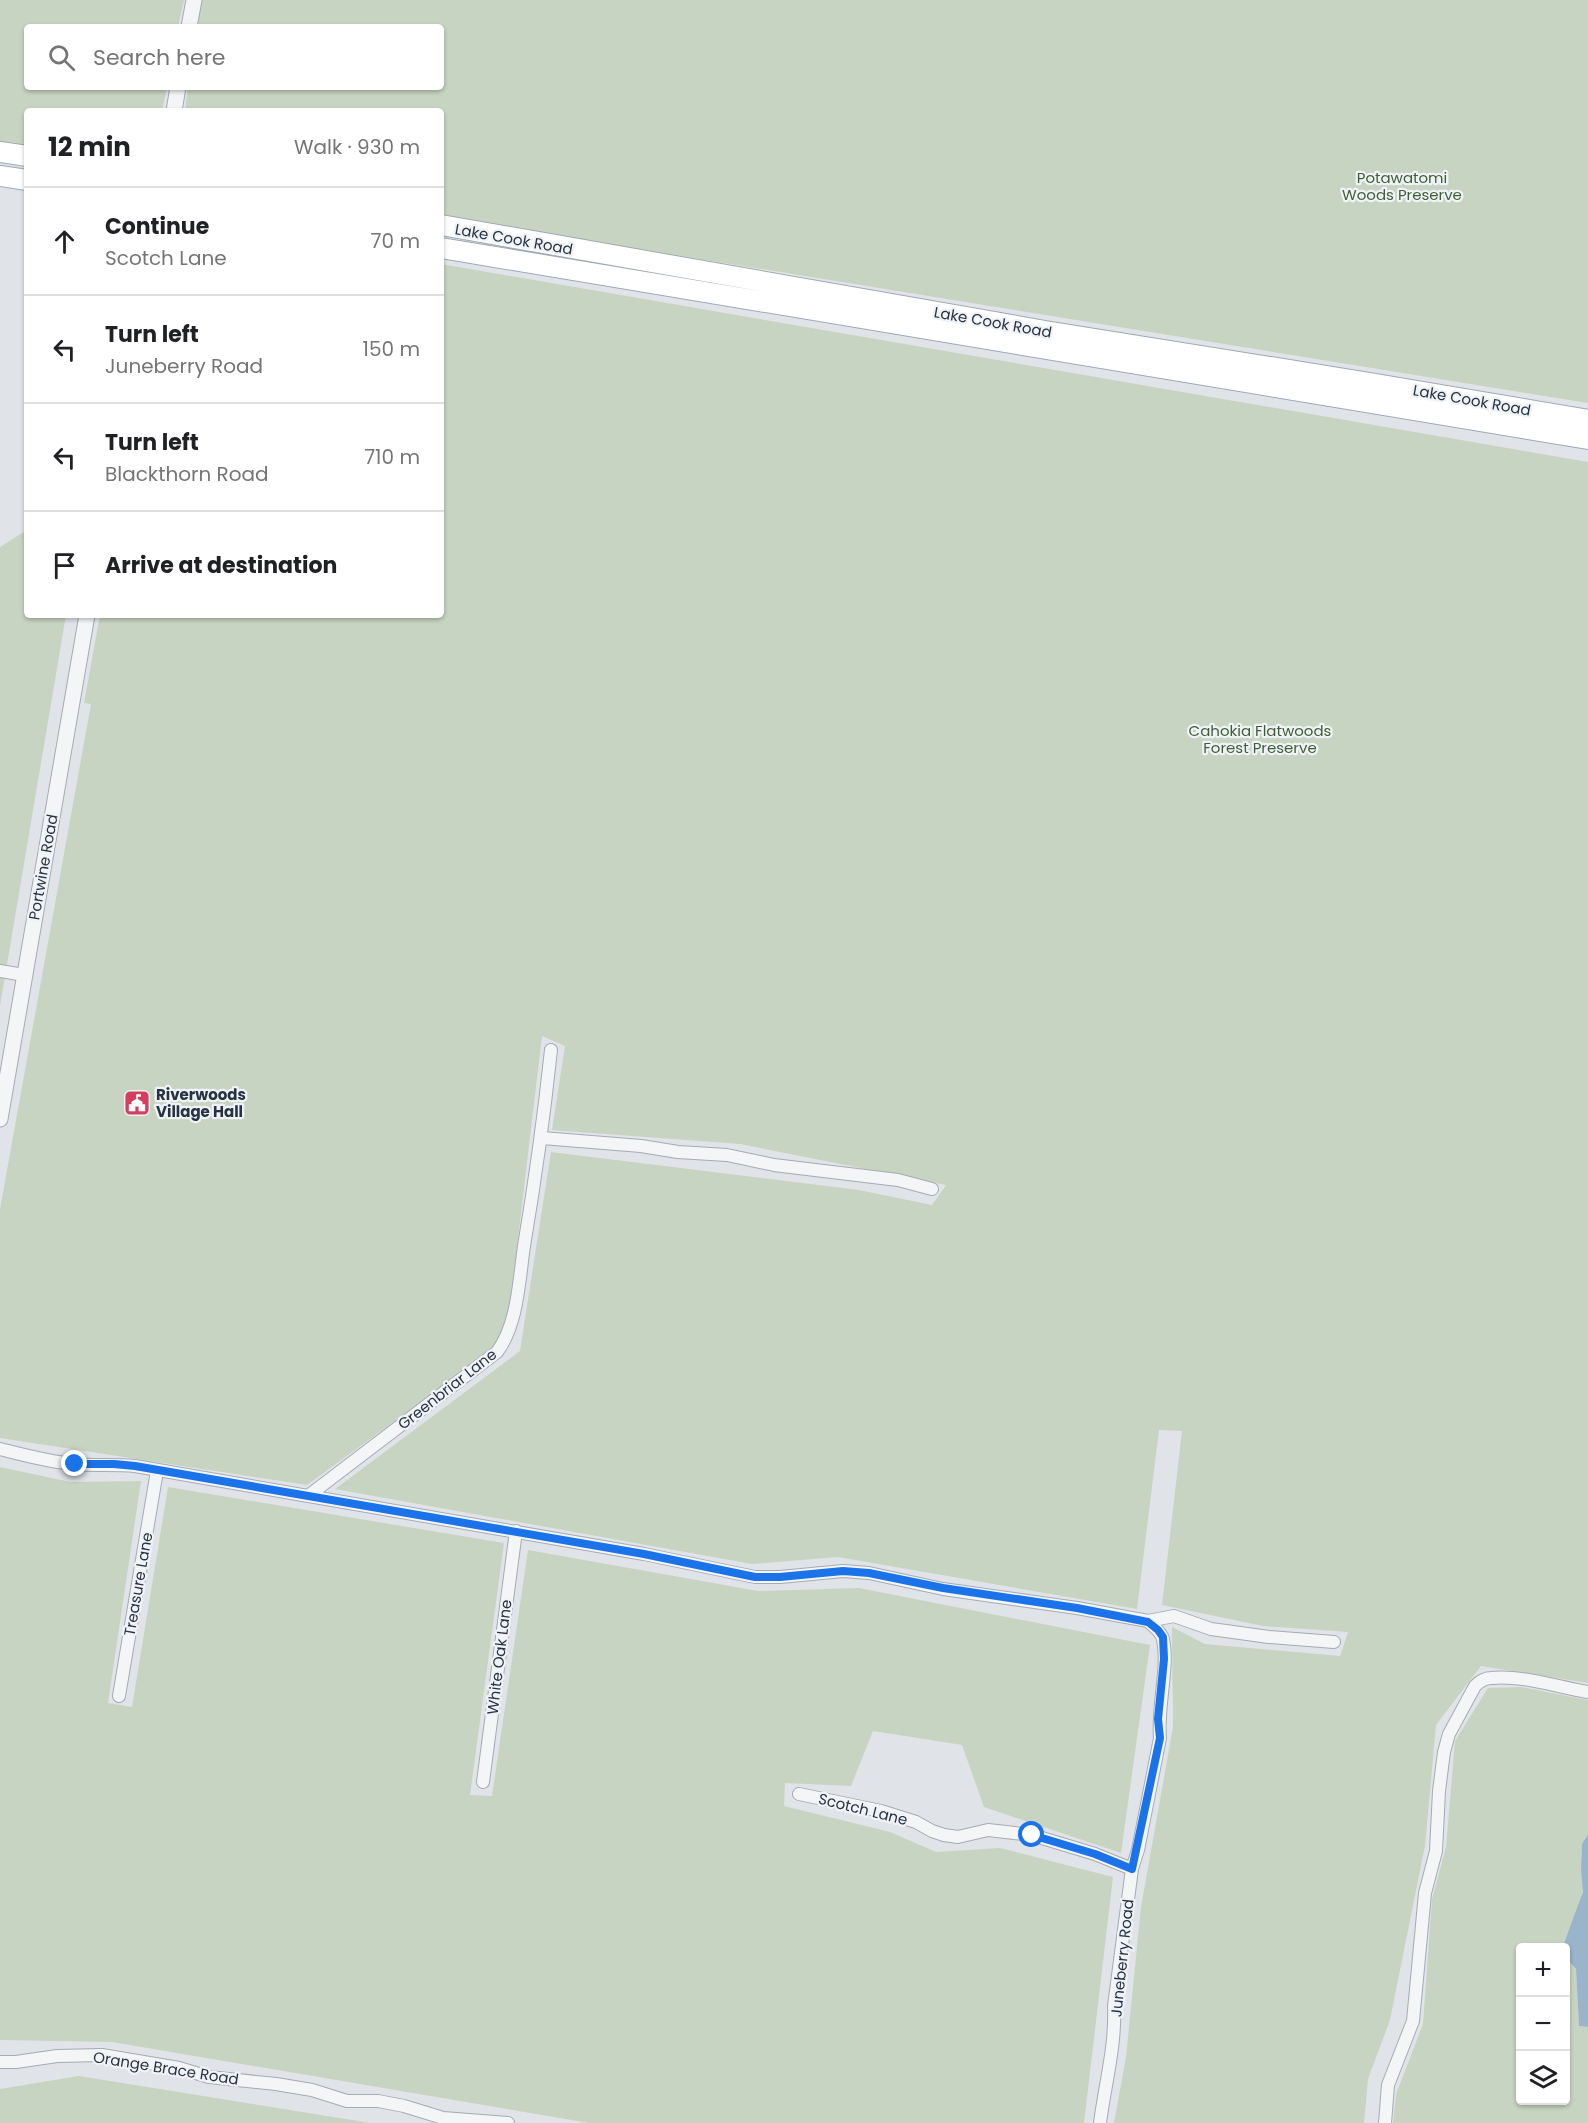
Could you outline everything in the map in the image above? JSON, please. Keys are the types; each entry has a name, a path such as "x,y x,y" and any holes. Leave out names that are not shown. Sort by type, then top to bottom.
{"main road":[{"path":"0,152 24,156"},
{"path":"0,176 24,180"},
{"name":"Lake Cook Road","path":"444,226 1045,331 1544,422"},
{"name":"Lake Cook Road","path":"444,248 1544,422"},
{"path":"1544,422 1578,406 1588,407"},
{"path":"1544,422 1588,420"},
{"path":"1544,422 1588,439"},
{"path":"1544,422 1563,442 1588,448"}],"street":[{"path":"190,24 194,0"},
{"path":"174,108 178,90"},
{"name":"Portwine Road","path":"0,1119 86,618"},
{"path":"0,971 24,975"},
{"name":"Greenbriar Lane","path":"308,1496 497,1352 506,1340 516,1299 542,1138 551,1050"},
{"path":"542,1138 734,1156 774,1165 898,1180 932,1189"},
{"path":"0,1449 75,1464 114,1464 308,1496 644,1554 755,1577 843,1571 869,1573 943,1588 1077,1608 1148,1622 1174,1616 1211,1629 1269,1637 1334,1642"},
{"name":"Treasure Lane","path":"119,1696 157,1471"},
{"name":"White Oak Lane","path":"483,1782 516,1532"},
{"name":"Juneberry Road","path":"1100,2123 1112,2054 1114,2006 1132,1869 1160,1738 1158,1719 1164,1659 1163,1637 1148,1622"},
{"path":"1385,2123 1388,2085 1413,2021 1425,1893 1436,1851 1439,1791 1444,1752 1449,1734 1474,1686 1489,1677 1539,1682 1588,1692"},
{"name":"Scotch Lane","path":"799,1794 881,1811 916,1822 944,1835 958,1837 988,1830 1032,1835 1095,1854 1132,1869"},
{"name":"Orange Brace Road","path":"0,2062 57,2056 102,2055 179,2068 209,2077 312,2090 347,2101 378,2101 443,2118 508,2123"}],"green space":[{"path":"0,0 184,0 179,24 24,24 24,90 166,90 163,108 24,108 24,145 0,141"},
{"name":"Potawatomi Woods Preserve","path":"201,0 1588,0 1588,403 533,232 444,215 444,108 185,108 188,90 444,90 444,24 197,24"},
{"name":"Cahokia Flatwoods Forest Preserve","path":"444,265 1588,462 1588,1683 1481,1666 1436,1725 1425,1846 1390,2020 1368,2079 1364,2123 1114,2123 1126,2057 1141,1907 1173,1727 1172,1627 1205,1644 1340,1656 1348,1632 1263,1626 1162,1605 1182,1431 1159,1430 1137,1609 838,1557 752,1564 335,1489 520,1351 551,1152 859,1190 932,1205 946,1185 740,1144 552,1130 565,1046 542,1036 506,1340 307,1485 0,1438 0,1209 91,704 84,703 99,618 444,618"},
{"path":"24,532 24,618 65,618 0,1006 0,547"},
{"path":"0,1467 70,1482 141,1481 108,1703 132,1707 168,1487 504,1543 470,1795 492,1796 528,1550 758,1591 859,1588 1150,1645 1121,1853 984,1807 962,1745 873,1731 851,1786 785,1783 784,1806 890,1832 936,1852 1000,1848 1113,1877 1084,2123 589,2123 112,2042 0,2040"},
{"path":"1521,1687 1588,1700 1588,1834 1582,1850 1583,1886 1577,1912 1564,1943 1516,1943 1516,2105 1570,2105 1570,1962 1576,1969 1579,2026 1588,2027 1588,2123 1393,2123 1396,2094 1423,2024 1432,1899 1446,1847 1455,1741 1488,1688"},
{"path":"79,2076 371,2123 0,2123 0,2089"}],"water":[{"path":"1588,1834 1588,2027 1579,2026 1576,1969 1570,1962 1570,1943 1564,1943 1583,1892 1582,1844"}],"place":[{"name":"Riverwoods Village Hall","path":"137,1103"}],"route":[{"path":"75,1464 135,1466 644,1554 755,1577 843,1571 869,1573 906,1582 1077,1608 1148,1622 1163,1637 1164,1659 1158,1719 1160,1738 1138,1850 1132,1869 1095,1854 1032,1835"}]}
